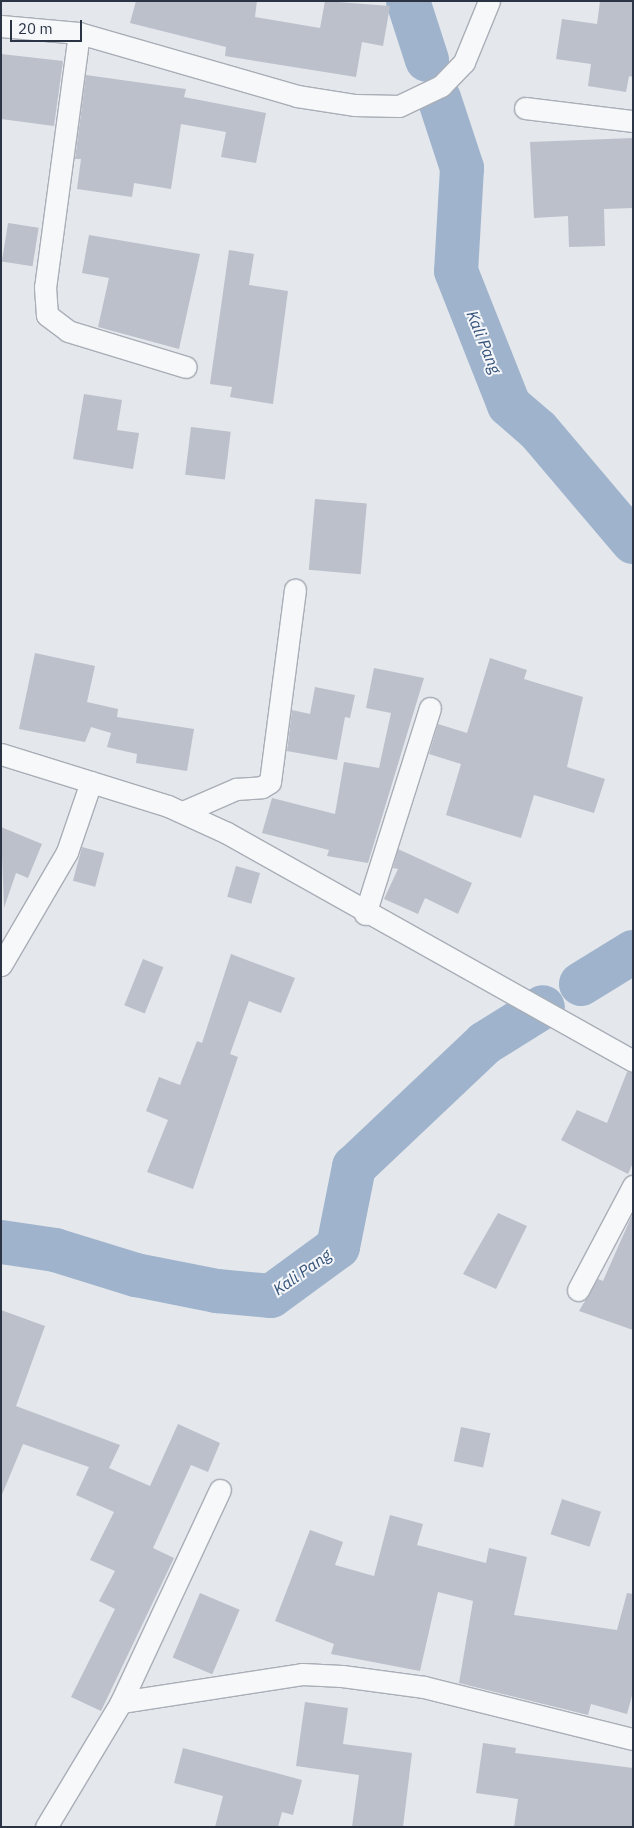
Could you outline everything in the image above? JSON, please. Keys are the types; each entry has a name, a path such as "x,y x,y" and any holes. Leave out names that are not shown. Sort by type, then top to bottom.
{"street":[{"path":"1,26 79,33 297,96 355,106 399,106 441,86 464,62 489,1"},
{"path":"79,33 45,287 48,315 68,331 186,367"},
{"path":"525,108 633,121"},
{"path":"183,812 236,789 262,787 270,782 295,590"},
{"path":"365,914 430,708"},
{"path":"1,754 183,812 633,1061"},
{"path":"1,965 67,852 91,782"},
{"path":"578,1290 633,1186"},
{"path":"46,1827 121,1702 220,1490"},
{"path":"121,1702 302,1674 342,1676 424,1687 633,1740"}],"building":[{"path":"136,1 257,1 255,17 320,28 325,1 390,6 383,46 362,42 356,77 225,56 226,47 130,23"},
{"path":"600,1 633,1 633,77 629,76 626,92 588,86 591,64 556,59 562,19 597,24"},
{"path":"1,54 63,61 54,126 1,119"},
{"path":"86,75 186,89 184,97 266,113 256,163 221,157 226,132 181,124 171,189 134,183 132,197 77,189 81,159 75,159"},
{"path":"633,138 633,208 604,209 605,246 569,247 568,216 534,218 530,142"},
{"path":"8,223 39,228 33,266 2,262"},
{"path":"89,235 200,254 179,349 98,327 109,278 82,273"},
{"path":"229,250 254,254 249,285 288,291 273,404 230,397 232,387 210,384"},
{"path":"84,394 122,400 117,430 139,433 133,469 73,459"},
{"path":"191,427 231,432 225,480 185,475"},
{"path":"315,499 367,504 361,574 309,570"},
{"path":"35,653 95,666 87,702 118,709 117,717 194,729 187,771 136,763 137,754 107,747 111,733 91,727 85,742 19,729"},
{"path":"490,658 527,670 524,679 583,697 567,767 605,779 594,813 534,795 521,838 446,815 461,764 429,754 438,724 467,733"},
{"path":"374,668 424,678 368,863 327,856 329,850 262,833 272,798 335,814 344,762 379,768 391,713 366,708"},
{"path":"315,687 355,695 350,718 345,717 337,760 287,751 292,710 310,714"},
{"path":"1,827 42,844 28,878 16,873 4,908"},
{"path":"82,847 104,853 95,887 73,881"},
{"path":"398,849 472,883 458,914 425,898 418,914 384,899 398,869 393,868"},
{"path":"236,866 260,873 251,904 227,897"},
{"path":"231,954 295,978 281,1013 249,1001 230,1054 238,1057 193,1189 147,1172 168,1120 146,1111 159,1077 180,1085 197,1041 202,1043"},
{"path":"143,959 163,967 145,1014 124,1005"},
{"path":"627,1072 633,1073 633,1163 628,1174 561,1140 577,1110 607,1123"},
{"path":"498,1213 527,1226 496,1289 463,1274"},
{"path":"633,1213 633,1330 579,1311 598,1279 603,1281"},
{"path":"1,1310 45,1326 16,1406 120,1445 109,1468 150,1486 178,1424 220,1443 208,1472 191,1465 153,1548 174,1558 101,1711 71,1697 115,1609 99,1601 115,1571 90,1560 114,1512 76,1495 89,1467 23,1444 1,1497"},
{"path":"461,1427 490,1433 483,1467 454,1461"},
{"path":"562,1499 601,1512 590,1547 551,1534"},
{"path":"390,1515 423,1524 417,1545 486,1563 489,1548 527,1557 514,1615 617,1630 627,1593 633,1594 633,1692 627,1714 591,1704 588,1715 459,1683 473,1601 438,1592 420,1671 331,1654 334,1644 275,1621 310,1530 343,1542 335,1565 374,1576"},
{"path":"200,1593 240,1610 212,1674 173,1657"},
{"path":"305,1702 348,1708 343,1744 412,1753 403,1827 352,1827 359,1775 296,1766"},
{"path":"483,1743 516,1748 515,1753 633,1768 633,1827 514,1827 518,1799 476,1793"},
{"path":"183,1748 302,1780 293,1815 282,1812 278,1827 215,1827 223,1796 174,1783"}],"waterway":[{"name":"Kali Pang","path":"408,1 427,60"},
{"name":"Kali Pang","path":"439,98 462,168 456,271 509,405 538,430 633,542"},
{"name":"Kali Pang","path":"581,984 633,952"},
{"name":"Kali Pang","path":"1,1242 55,1250 136,1275 217,1291 271,1296 338,1247 354,1167 485,1043 543,1007"}]}
